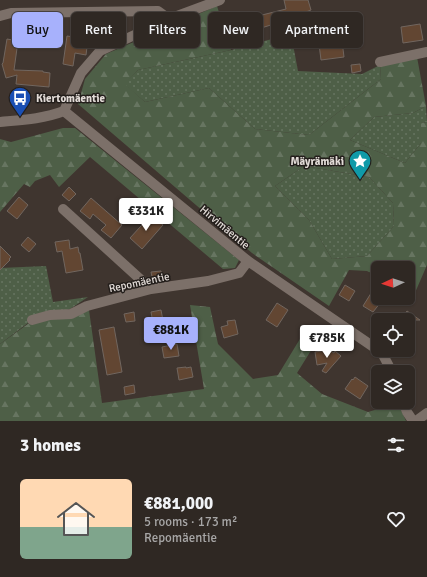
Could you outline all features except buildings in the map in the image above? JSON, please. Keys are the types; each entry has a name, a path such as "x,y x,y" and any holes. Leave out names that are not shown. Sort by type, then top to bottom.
{"street":[{"path":"188,12 220,0"},
{"path":"0,16 11,13 159,12"},
{"path":"0,122 31,120 54,115 64,111 82,73 100,51 134,35"},
{"path":"380,62 427,52"},
{"name":"Hirvimäentie","path":"64,111 248,262 371,345"},
{"path":"63,210 151,289"},
{"name":"Repomäentie","path":"32,320 50,316 71,314 87,306 151,289 208,280 239,273 248,262"},
{"path":"406,409 415,421 427,413"}],"green space":[{"path":"217,6 219,12 208,12 208,48 230,48 231,50 138,70 125,84 145,102 209,88 255,129 309,135 381,79 380,65 417,57 426,106 413,113 374,117 350,140 405,163 421,143 421,123 427,122 427,265 415,293 415,261 371,261 371,273 367,271 349,270 329,306 252,253 78,104 85,79 106,54 120,48 126,48 126,45 134,42 134,48 200,48 200,13","holes":["304,166 369,177 393,203 394,226 367,256 332,259 309,220 275,186"]},
{"path":"271,39 271,48 294,48 298,71 362,74 380,65 381,79 309,135 255,129 209,88 145,102 124,84 138,70 238,48 263,48 263,41"},
{"path":"426,106 427,122 421,123 421,143 405,163 350,140 374,117 413,113"},
{"path":"63,128 75,128 239,260 235,268 223,269 90,157 59,187 50,175 35,181 30,187 24,184 0,212 0,139 11,142"},
{"path":"304,166 369,177 393,203 394,226 367,256 332,259 309,220 275,186"},
{"path":"46,266 53,302 88,297 70,309 32,320 0,344 0,268"},
{"path":"190,305 210,307 218,344 253,379 278,375 306,329 320,336 297,373 322,394 368,412 378,409 401,409 406,421 0,421 0,344 32,321 89,310 102,403 204,389"}],"place":[{"name":"Kiertomäentie","path":"20,118"},
{"name":"Mäyrämäki","path":"360,180"}]}
